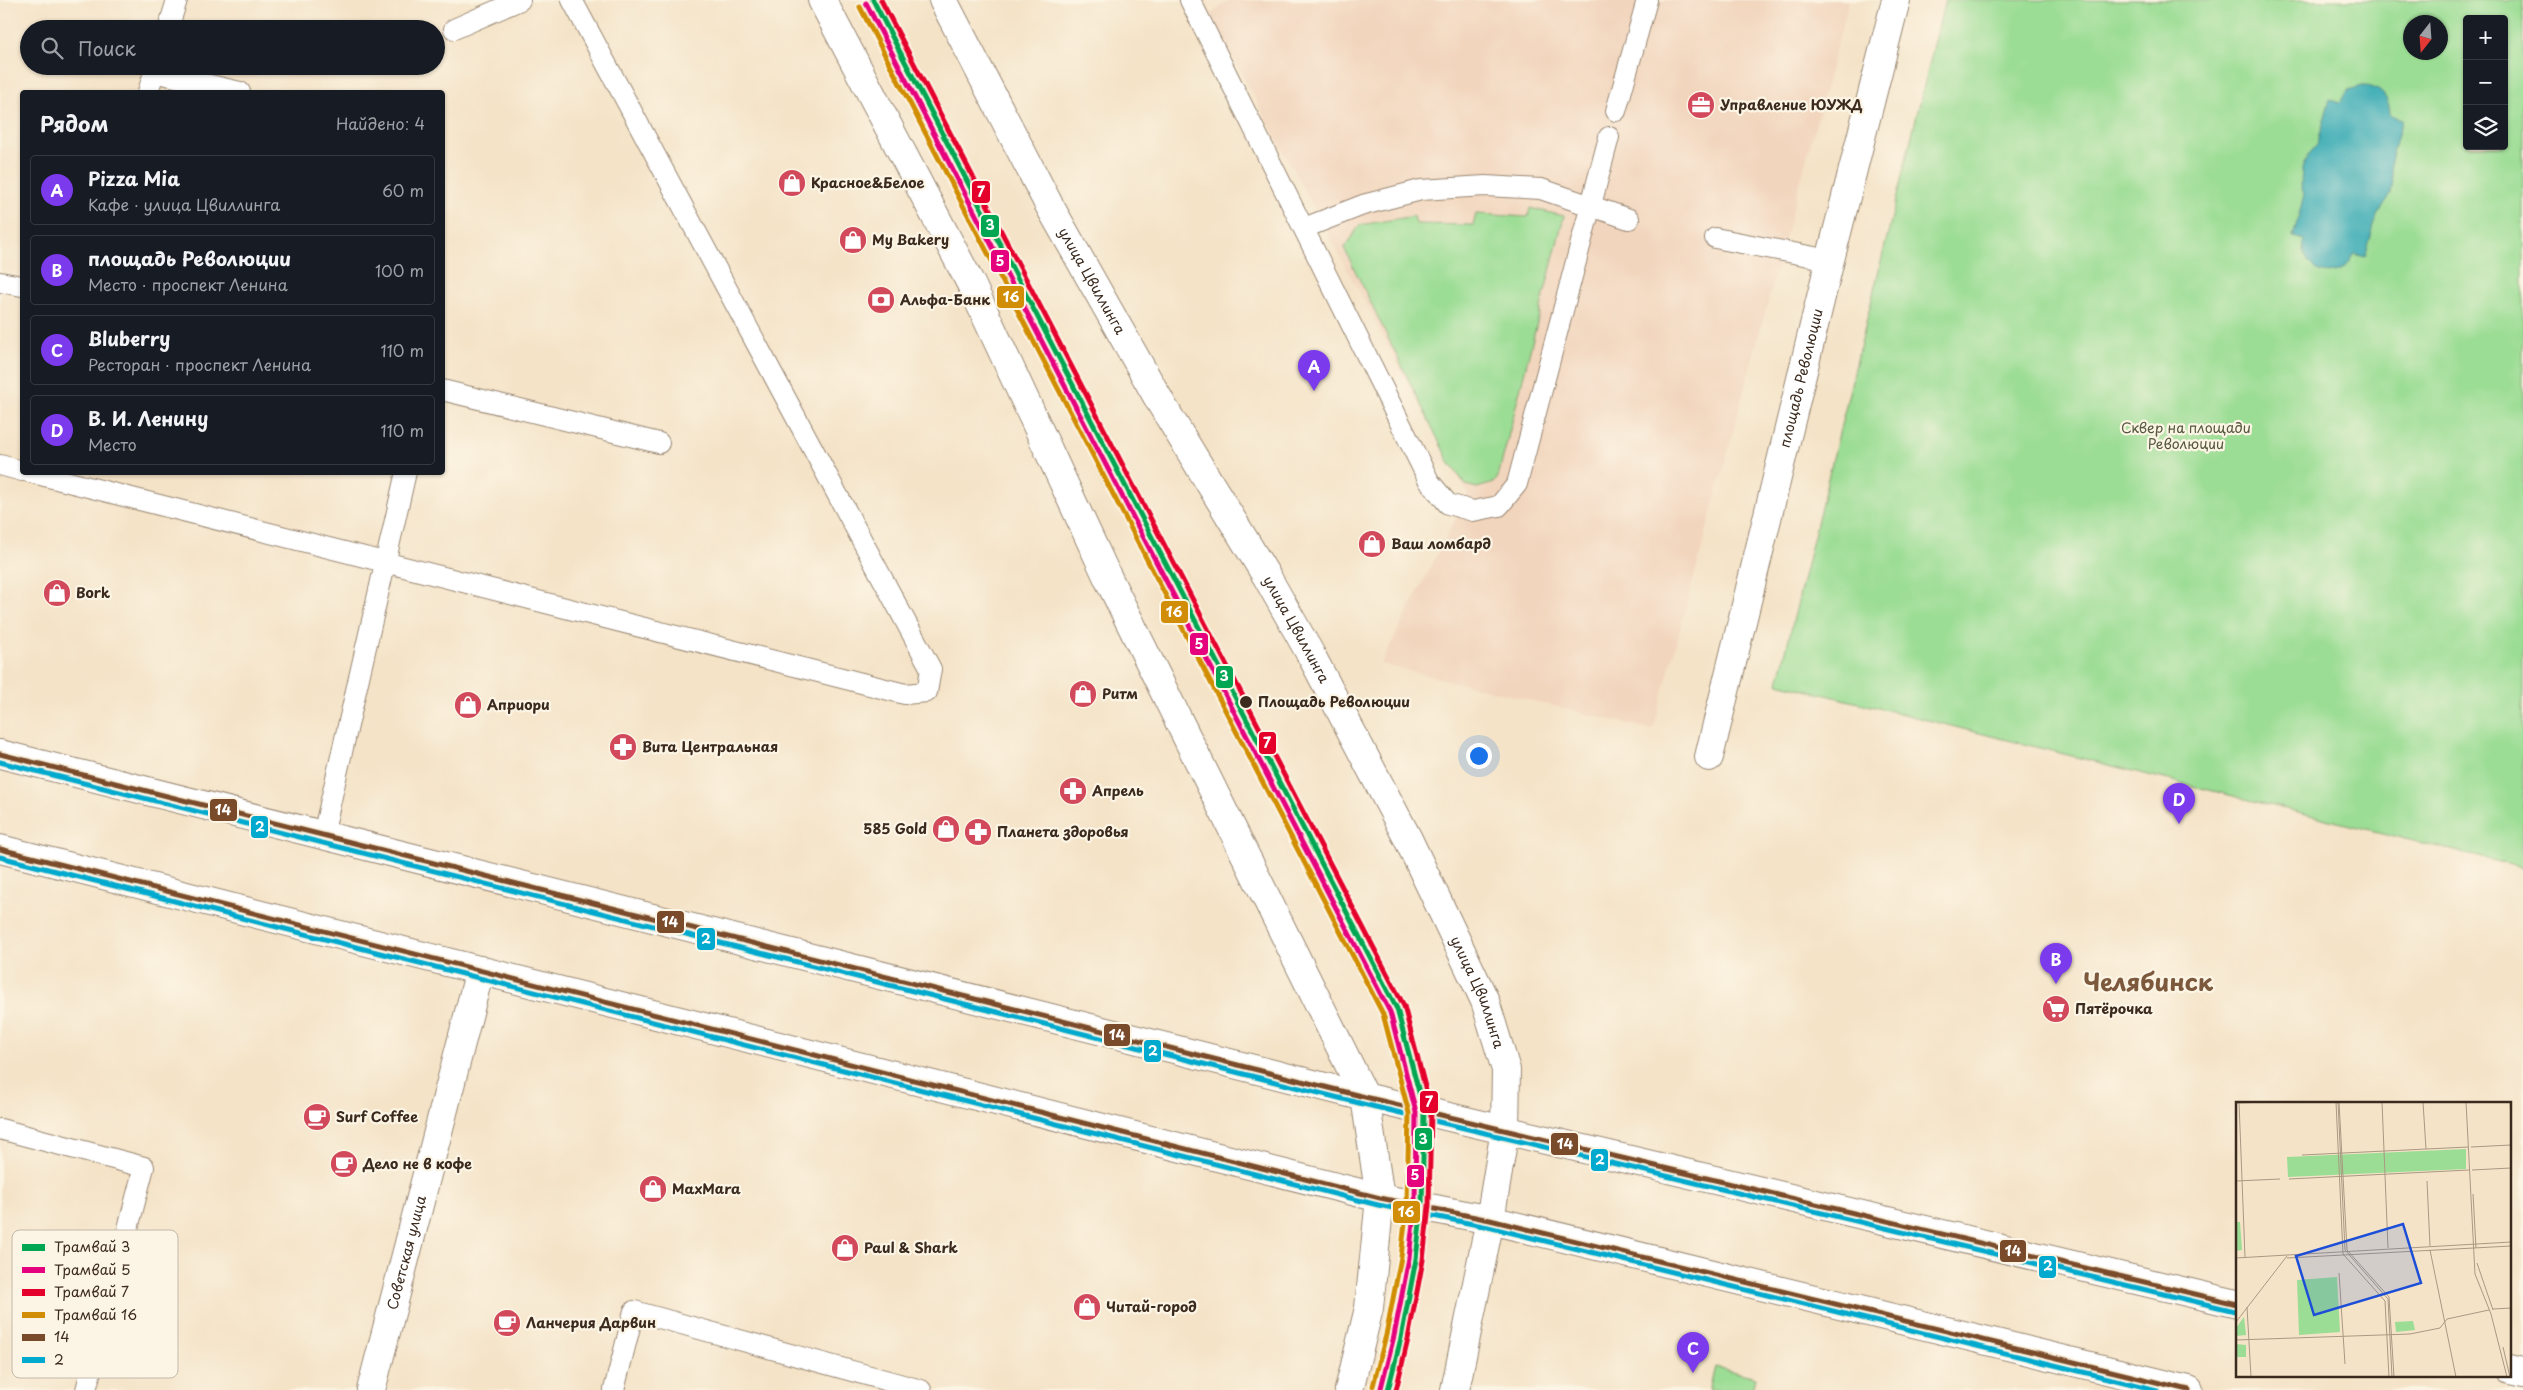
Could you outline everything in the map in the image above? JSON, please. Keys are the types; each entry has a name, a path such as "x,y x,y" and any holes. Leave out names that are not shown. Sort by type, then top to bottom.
{"main road":[{"path":"822,0 971,284 1107,576 1366,1097 1380,1198 1369,1308 1349,1390"},
{"name":"улица Цвиллинга","path":"943,0 1049,205 1162,405 1268,577 1311,655 1408,839 1485,1002 1506,1070 1505,1130 1490,1220 1455,1390"},
{"name":"площадь Революции","path":"1709,757 1830,260 1896,0"},
{"path":"0,754 1366,1097 2236,1304"},
{"path":"0,849 1380,1198 1490,1220 2189,1390"},
{"name":"Советская улица","path":"371,1390 480,970"},
{"path":"2510,1368 2523,1372"}],"lane":[{"path":"171,20 177,0"},
{"path":"454,29 520,0"},
{"path":"41,475 905,694 927,692 931,669 572,0"},
{"path":"1190,0 1429,481 1448,504 1473,511 1499,506 1517,484 1608,137"},
{"path":"1616,111 1647,0"},
{"path":"149,90 153,75"},
{"path":"177,75 233,90"},
{"path":"1304,228 1363,205 1421,190 1485,186 1541,189 1629,218"},
{"path":"1715,238 1830,260"},
{"path":"0,282 20,286"},
{"path":"445,391 659,443"},
{"path":"0,465 20,470"},
{"path":"323,835 405,475"},
{"path":"0,1129 144,1167 128,1230"},
{"path":"614,1390 634,1311 921,1390"}],"shaded area":[{"path":"1229,0 1849,0 1653,730 1381,664 1468,494 1210,15"}],"green space":[{"name":"Сквер на площади Революции","path":"1945,0 2523,0 2523,868 1778,683"},
{"path":"1530,208 1564,216 1498,477 1494,483 1477,488 1466,485 1450,464 1344,248 1360,225 1414,216 1416,224 1473,225 1476,214 1528,217"},
{"path":"1715,1367 1756,1377 1753,1390 1709,1390"}],"water":[{"path":"2361,86 2373,88 2382,93 2388,103 2390,115 2402,119 2390,165 2393,180 2391,194 2377,215 2365,257 2354,254 2348,264 2340,270 2331,273 2322,272 2314,268 2308,261 2304,252 2304,240 2293,237 2304,195 2301,185 2302,169 2308,155 2317,145 2330,99 2340,102 2349,90"}],"tram line":[{"name":"3","path":"873,0 1397,1009 1424,1111 1422,1206 1416,1259 1401,1338 1388,1390"},
{"name":"7","path":"881,0 1404,1006 1431,1110 1429,1206 1423,1260 1396,1390"},
{"name":"5","path":"866,3 1390,1012 1416,1112 1415,1205 1409,1258 1394,1336 1381,1388"},
{"name":"16","path":"860,7 1383,1014 1409,1113 1407,1205 1401,1257 1386,1335 1373,1386"}],"transit line":[{"name":"14","path":"0,754 1365,1097 2236,1304"},
{"name":"2","path":"0,762 1363,1104 2235,1311"},
{"name":"14","path":"0,849 1380,1198 1490,1220 2189,1390"},
{"name":"2","path":"0,857 1378,1205 1488,1227 2157,1390"}],"place":[{"name":"Управление ЮУЖД","path":"1701,105"},
{"name":"Красное&Белое","path":"792,183"},
{"name":"My Bakery","path":"853,240"},
{"name":"Альфа-Банк","path":"881,300"},
{"name":"Pizza Mia","path":"1314,391"},
{"name":"Ваш ломбард","path":"1372,544"},
{"name":"Bork","path":"57,593"},
{"name":"Ритм","path":"1083,694"},
{"name":"Площадь Революции","path":"1246,702"},
{"name":"Априори","path":"468,705"},
{"name":"Вита Центральная","path":"623,747"},
{"name":"Апрель","path":"1073,791"},
{"name":"В. И. Ленину","path":"2179,824"},
{"name":"585 Gold","path":"946,829"},
{"name":"Планета здоровья","path":"978,832"},
{"name":"площадь Революции","path":"2056,984"},
{"name":"Пятёрочка","path":"2056,1009"},
{"name":"Surf Coffee","path":"317,1117"},
{"name":"Дело не в кофе","path":"344,1164"},
{"name":"MaxMara","path":"653,1189"},
{"name":"Paul & Shark","path":"845,1248"},
{"name":"Читай-город","path":"1087,1307"},
{"name":"Ланчерия Дарвин","path":"507,1323"},
{"name":"Bluberry","path":"1693,1373"}],"district":[{"name":"Челябинск","path":"2148,983"}]}
